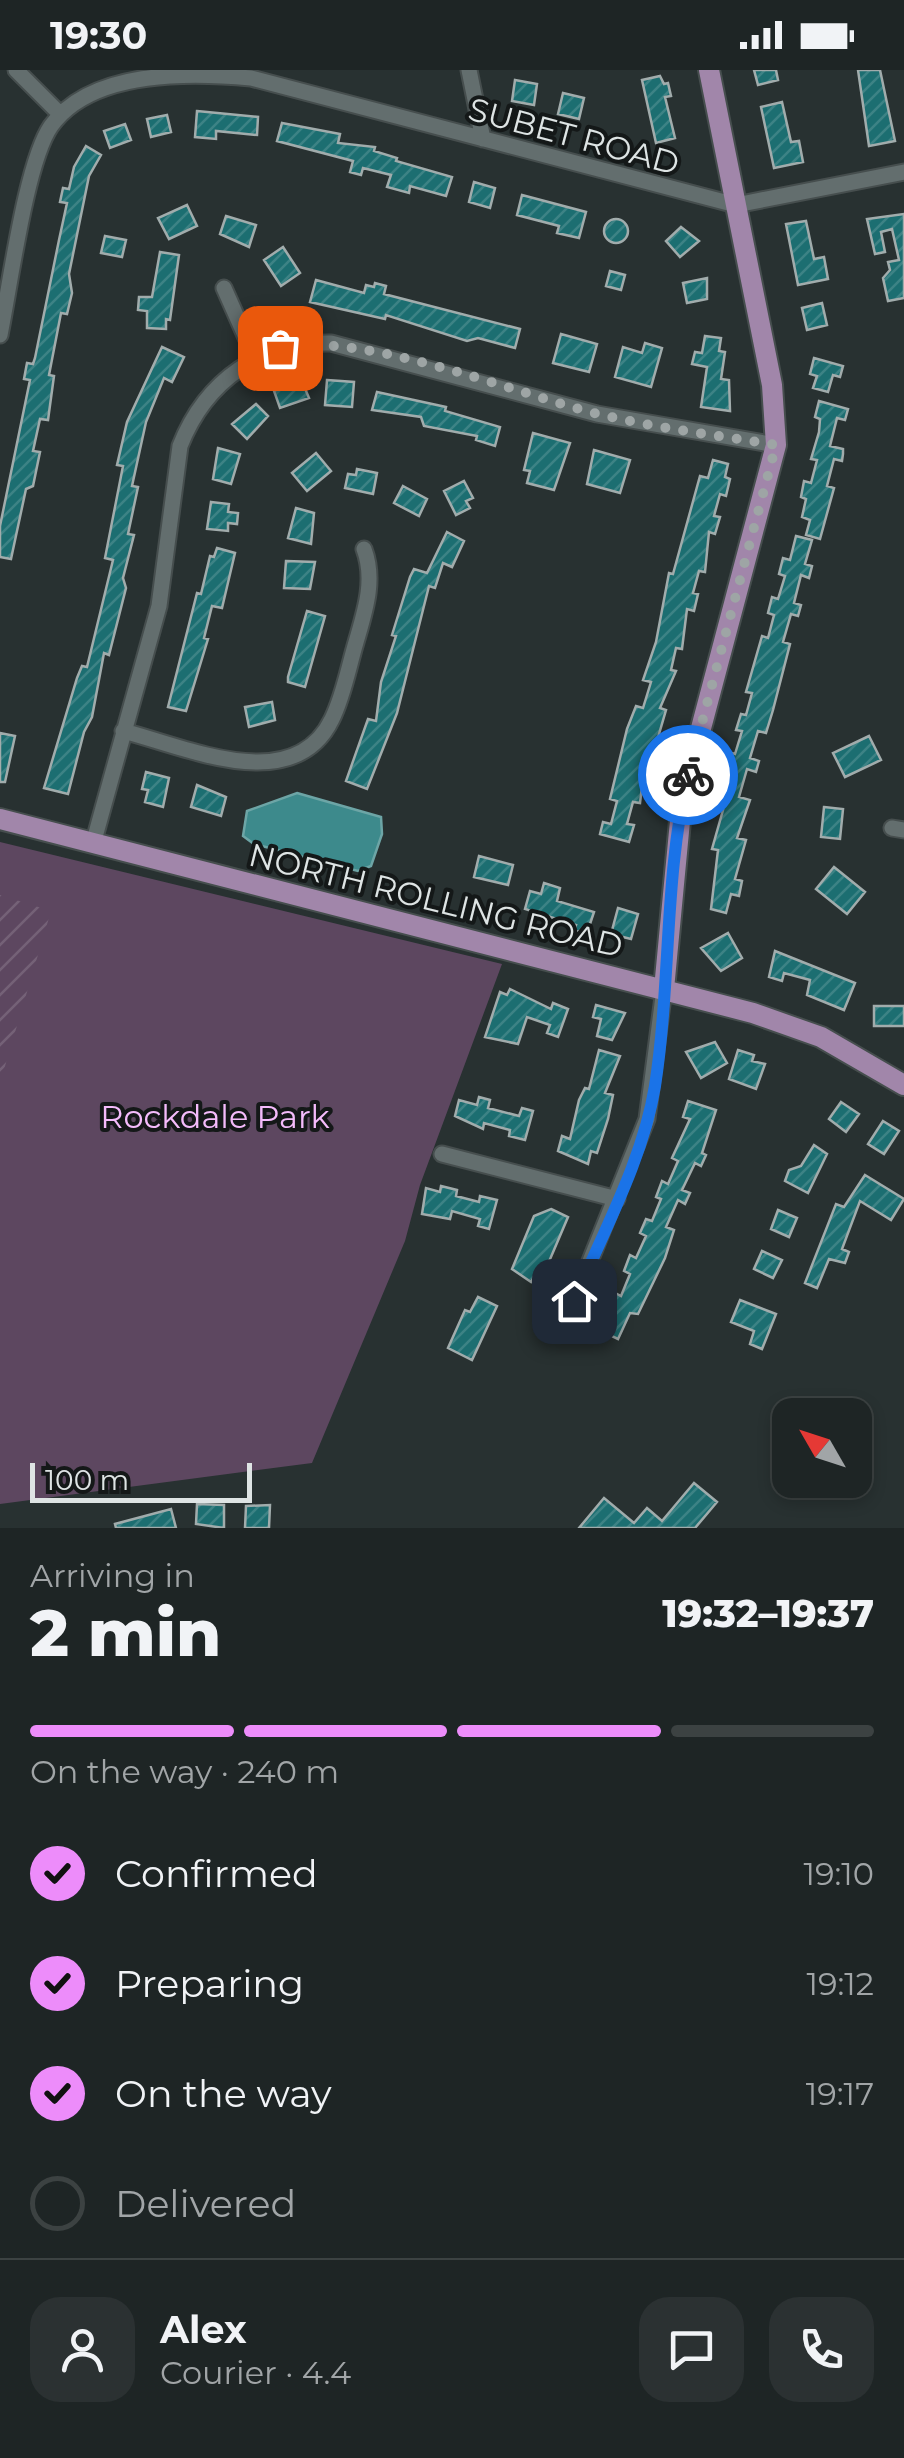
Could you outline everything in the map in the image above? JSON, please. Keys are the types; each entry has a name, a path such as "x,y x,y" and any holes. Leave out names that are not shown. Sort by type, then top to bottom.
{"main road":[{"path":"664,989 682,800 776,445 772,385 709,70"},
{"name":"NORTH ROLLING ROAD","path":"0,819 790,1024 904,1085"}],"street":[{"path":"0,334 35,163 49,128 60,114 16,70"},
{"path":"469,70 483,139"},
{"name":"SUBET ROAD","path":"60,114 88,94 136,80 250,74 736,205 904,172"},
{"path":"224,288 255,358"},
{"path":"93,844 159,606 180,446 189,424 215,388 255,358 305,343 332,343 597,414 776,445"},
{"path":"124,731 257,764 291,758 309,747 332,720 340,700 367,601 370,564 364,549"},
{"path":"574,1301 617,1199 654,1087 664,989"},
{"path":"442,1154 617,1199"}],"green space":[{"name":"Rockdale Park","path":"0,842 502,964 420,1185 405,1241 312,1463 0,1504"},
{"path":"0,895 51,911 0,1083"}],"water":[{"path":"297,793 381,817 382,834 371,866 358,871 254,844 243,836 247,811"}],"building":[{"path":"754,70 776,70 778,80 758,85"},
{"path":"858,70 880,70 895,141 869,146"},
{"path":"660,76 664,84 668,83 671,96 665,97 675,138 656,143 642,80"},
{"path":"515,80 537,84 534,105 512,101"},
{"path":"563,93 584,98 579,119 558,114"},
{"path":"782,102 791,142 799,141 803,162 774,168 761,107"},
{"path":"197,111 258,117 257,135 216,131 216,139 195,137"},
{"path":"167,115 171,132 151,137 147,119"},
{"path":"282,123 340,134 338,143 375,147 374,151 397,158 396,161 452,177 446,196 410,186 409,193 387,187 391,175 363,168 361,175 350,172 353,161 277,141"},
{"path":"125,124 131,140 110,148 104,131"},
{"path":"86,146 101,155 89,176 69,274 72,293 67,314 61,313 49,375 54,376 48,420 40,419 33,451 40,452 33,486 26,489 11,559 0,557 0,526 30,380 24,379 27,363 33,364 35,358 67,203 60,202 63,188 69,189 74,167"},
{"path":"474,182 495,188 490,208 469,202"},
{"path":"522,195 586,212 579,238 557,233 559,226 517,215"},
{"path":"187,205 197,226 169,239 158,218"},
{"path":"904,214 904,298 888,301 883,278 890,270 888,262 899,260 892,229 881,232 885,252 875,254 867,219"},
{"path":"226,216 256,225 249,247 220,234"},
{"path":"616,219 628,231 616,243 604,231"},
{"path":"806,221 814,259 824,257 828,279 798,285 786,224"},
{"path":"681,227 699,241 680,257 666,241"},
{"path":"105,236 126,240 122,257 101,253"},
{"path":"283,247 300,273 281,286 264,260"},
{"path":"160,252 179,255 166,329 147,328 147,311 138,310 139,297 152,297"},
{"path":"610,271 625,275 621,290 606,286"},
{"path":"707,278 707,299 687,303 683,283"},
{"path":"316,280 364,293 366,285 374,287 375,283 386,286 384,294 520,329 515,348 478,338 467,341 386,315 385,319 310,302"},
{"path":"822,303 827,325 807,330 802,308"},
{"path":"561,334 597,344 589,372 553,363"},
{"path":"705,336 721,338 719,351 725,352 721,379 729,380 730,411 701,407 707,367 692,364 695,352 702,353"},
{"path":"645,343 662,348 651,387 615,377 623,347 642,353"},
{"path":"162,347 184,357 172,382 164,378 146,422 132,486 138,487 128,534 134,535 123,578 126,588 109,655 104,653 92,717 84,732 68,794 44,788 77,678 82,666 87,667 113,560 105,558 123,466 117,465 127,422"},
{"path":"814,358 843,366 840,377 833,375 828,392 813,388 817,376 810,374"},
{"path":"301,379 309,398 280,408 274,391"},
{"path":"327,380 354,382 352,407 325,405"},
{"path":"377,392 446,407 445,411 500,427 495,446 476,440 477,436 424,426 421,417 372,410"},
{"path":"819,401 848,409 845,420 837,418 830,446 843,449 843,454 842,461 834,459 827,486 834,488 820,539 806,535 810,520 802,517 806,499 801,497 804,481 811,483 817,460 811,459 819,432 820,419 815,417"},
{"path":"256,404 268,416 247,439 232,424"},
{"path":"533,433 570,443 554,490 527,483 530,471 524,470"},
{"path":"218,448 240,454 231,484 213,479"},
{"path":"594,450 630,460 620,493 587,484"},
{"path":"316,453 331,471 307,491 292,473"},
{"path":"713,460 728,464 725,477 730,479 726,496 720,494 714,516 720,517 715,534 709,532 705,572 699,571 693,593 698,594 694,611 687,609 682,649 676,648 671,670 676,671 660,708 666,710 650,765 645,763 640,803 633,802 627,824 634,825 629,842 600,834 603,822 611,824 617,801 610,799 627,729 636,706 643,708 651,682 643,680 656,642 669,573 673,574 700,476 708,478"},
{"path":"357,469 377,473 373,494 345,488 348,474 356,475"},
{"path":"464,481 473,498 466,501 470,508 456,515 444,491"},
{"path":"403,486 427,499 419,516 394,503"},
{"path":"211,502 229,504 228,512 238,513 237,524 228,523 228,531 207,529"},
{"path":"296,508 314,513 311,544 288,538"},
{"path":"447,532 464,541 452,567 443,563 435,588 429,586 397,713 367,789 346,781 368,719 376,721 381,682 396,636 392,635 410,577 414,569 427,573"},
{"path":"796,536 812,540 805,564 812,566 809,578 801,575 794,603 801,605 798,616 791,614 783,642 790,644 773,710 766,733 758,731 750,758 759,761 756,772 747,769 739,797 750,800 737,838 746,840 735,879 742,881 739,896 731,894 726,913 711,909 718,850 712,849 723,810 717,809 731,771 725,769 729,752 735,754 742,731 736,730 741,714 746,715 752,693 746,692 762,636 768,638 774,615 768,613 772,597 778,599 785,576 779,574 783,558 790,560"},
{"path":"217,548 235,553 222,608 212,606 204,638 208,639 186,711 168,707 197,593 201,594 210,556 214,557"},
{"path":"286,561 315,562 310,589 284,588"},
{"path":"307,611 325,616 305,687 288,682 288,677"},
{"path":"272,702 275,720 249,727 245,707"},
{"path":"0,733 15,736 5,782 0,782"},
{"path":"869,736 881,760 845,777 833,753"},
{"path":"146,772 169,778 163,807 145,802 148,790 142,789"},
{"path":"197,785 226,797 221,816 191,807"},
{"path":"824,807 843,809 840,839 821,837"},
{"path":"479,856 513,865 508,885 474,877"},
{"path":"834,867 865,892 847,914 816,889"},
{"path":"544,883 560,888 557,901 594,912 587,933 574,930 576,925 525,909 530,891 541,894"},
{"path":"618,908 638,914 631,939 611,934"},
{"path":"728,933 742,958 721,971 701,948"},
{"path":"775,951 855,983 844,1010 807,995 810,980 784,973 782,981 769,977"},
{"path":"510,989 551,1009 553,1003 568,1009 558,1037 547,1033 550,1025 527,1017 518,1044 485,1037 500,992 507,995"},
{"path":"596,1005 625,1013 612,1040 597,1036 601,1019 593,1017"},
{"path":"874,1006 904,1006 904,1026 874,1026"},
{"path":"715,1042 727,1063 701,1078 686,1052"},
{"path":"599,1050 620,1056 605,1093 613,1095 608,1119 597,1153 591,1151 588,1164 558,1151 562,1136 570,1139 579,1100 585,1088 589,1089"},
{"path":"738,1050 754,1055 752,1061 765,1064 756,1089 729,1079"},
{"path":"479,1097 490,1100 488,1108 519,1116 522,1108 533,1111 525,1140 509,1136 510,1130 484,1123 483,1129 455,1116 459,1100 477,1105"},
{"path":"688,1101 716,1110 702,1153 706,1155 701,1166 695,1163 682,1190 690,1193 685,1204 678,1200 666,1227 674,1230 665,1258 638,1314 630,1313 618,1339 599,1330 615,1293 621,1296 630,1274 624,1271 630,1255 636,1258 646,1236 640,1233 646,1219 652,1221 661,1199 656,1197 662,1181 668,1184 678,1161 672,1158 690,1119 683,1117"},
{"path":"841,1102 859,1114 846,1132 829,1119"},
{"path":"883,1121 899,1131 884,1154 868,1144"},
{"path":"814,1145 827,1154 808,1193 785,1181 789,1170 801,1166"},
{"path":"865,1175 904,1199 891,1220 860,1201 842,1249 849,1252 845,1263 829,1259 817,1288 805,1283 836,1204 844,1207"},
{"path":"441,1186 457,1190 456,1196 479,1202 480,1196 497,1200 489,1229 478,1226 480,1219 452,1211 450,1219 422,1214 426,1188 440,1192"},
{"path":"551,1209 568,1217 545,1271 539,1268 531,1282 512,1269 534,1216"},
{"path":"778,1210 797,1218 789,1237 771,1229"},
{"path":"762,1251 782,1260 773,1278 754,1269"},
{"path":"478,1297 497,1306 472,1360 448,1348 465,1310 470,1312"},
{"path":"740,1300 776,1314 762,1349 750,1344 754,1331 731,1322"},
{"path":"694,1483 717,1502 695,1528 579,1528 604,1498 634,1523 647,1508 662,1521"},
{"path":"197,1504 224,1505 224,1528 196,1524"},
{"path":"270,1505 269,1528 245,1528 246,1506"},
{"path":"171,1509 176,1528 116,1528 115,1524"}],"way so far":[{"path":"280,348 305,343 360,348 597,414 776,445 688,775"}],"route":[{"path":"574,1301 636,1151 654,1087 675,846 688,775"}]}
